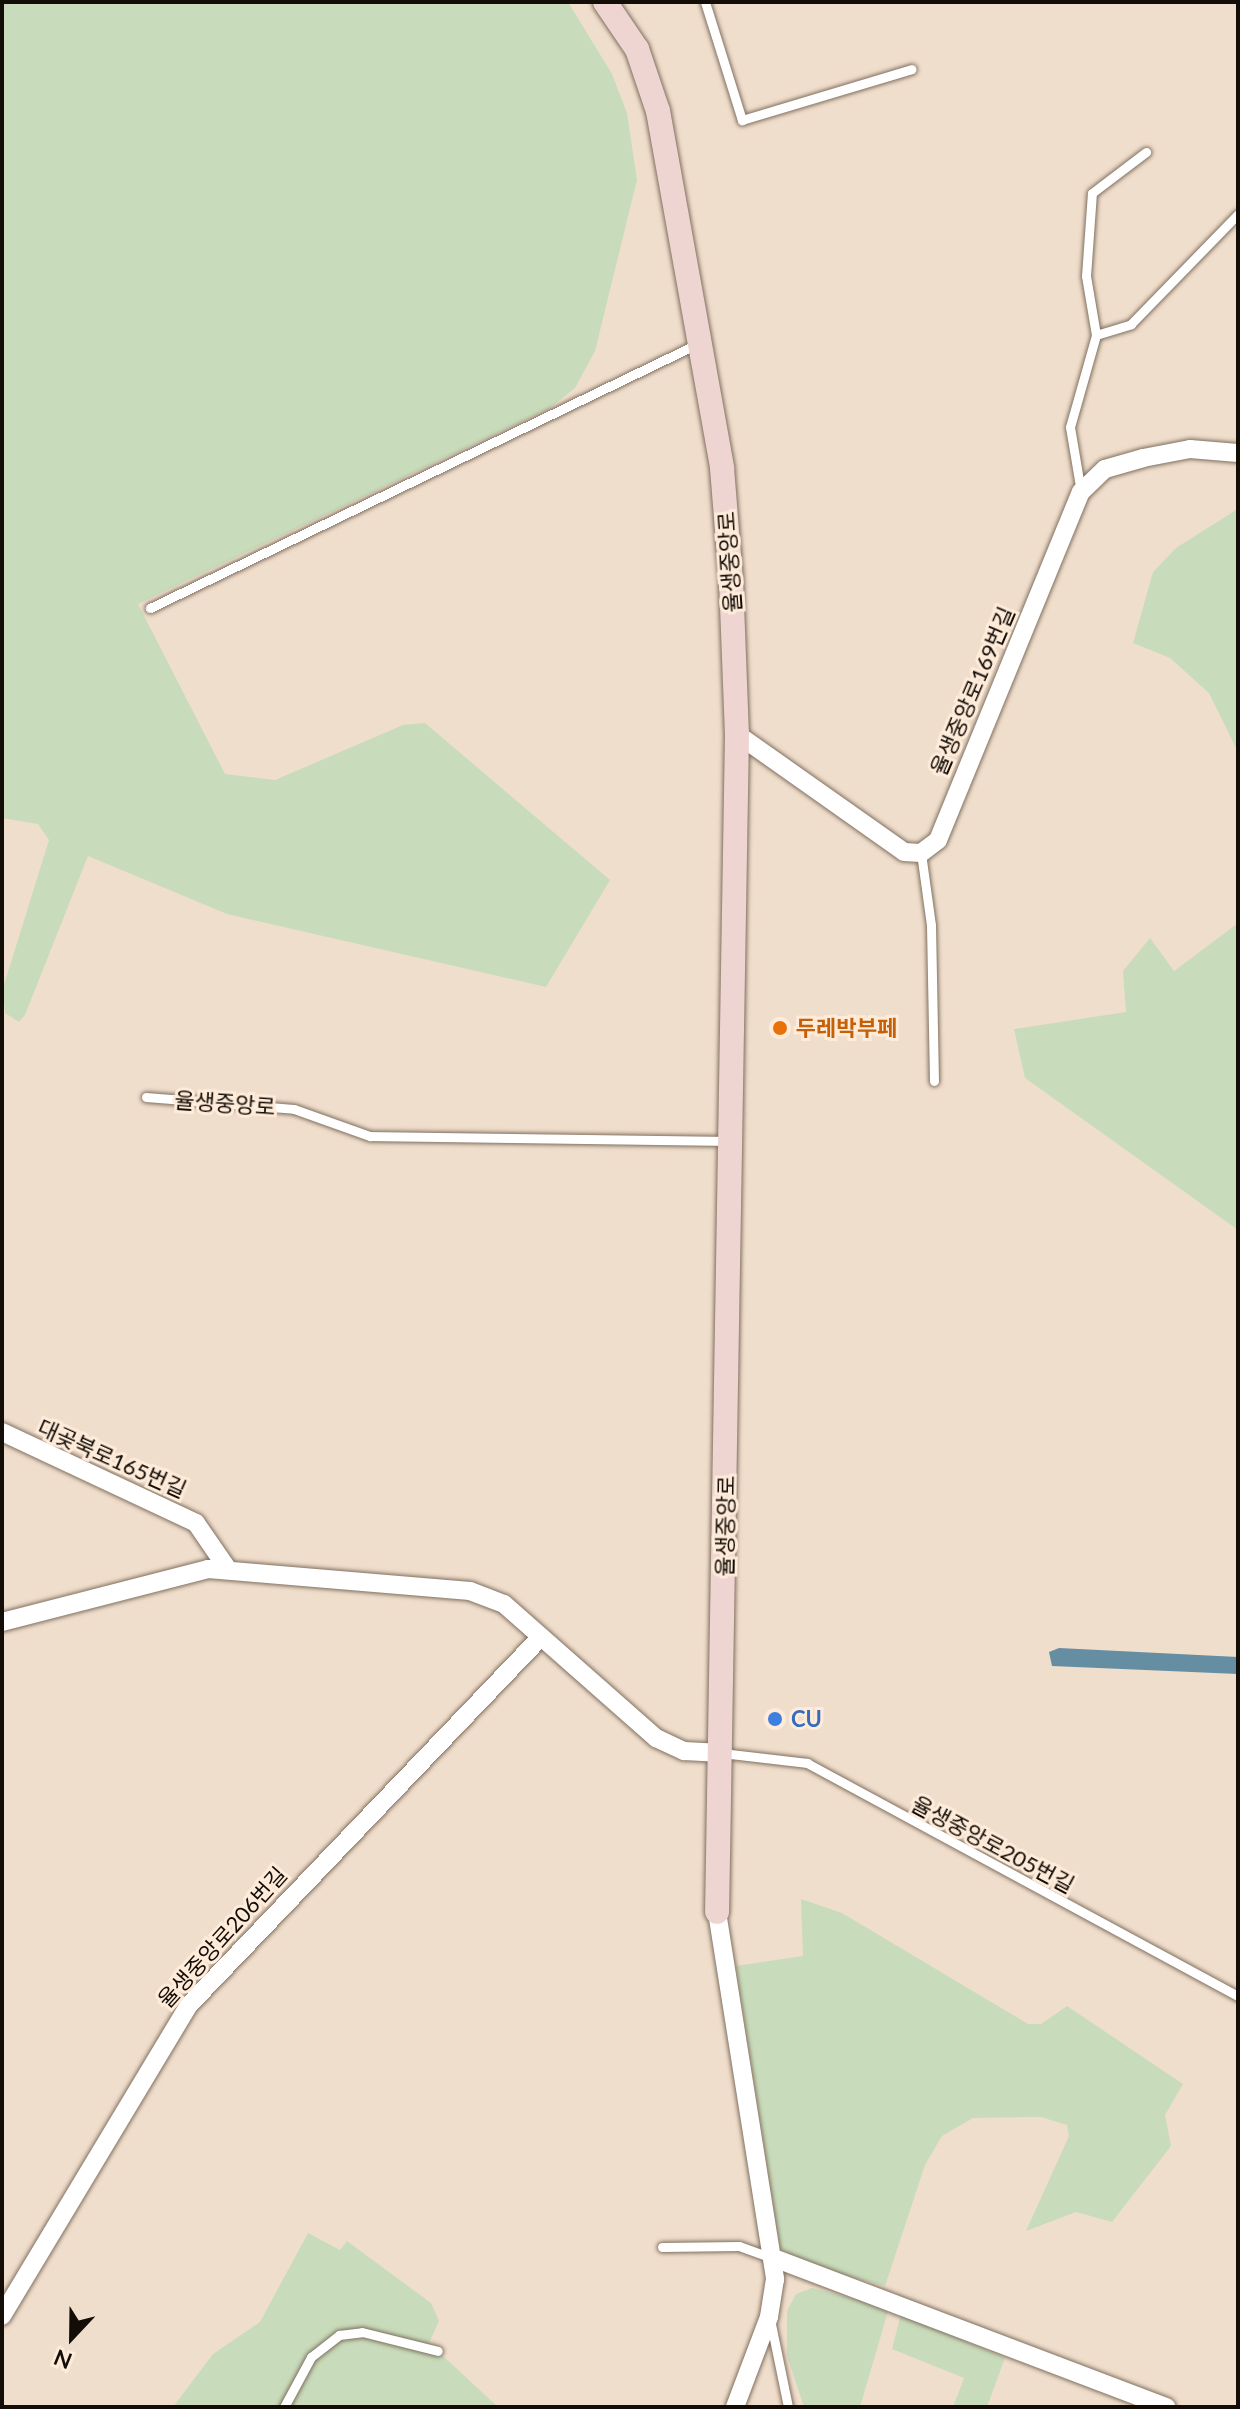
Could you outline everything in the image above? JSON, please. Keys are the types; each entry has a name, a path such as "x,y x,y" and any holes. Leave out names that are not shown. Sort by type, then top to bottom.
{"street":[{"name":"율생중앙로","path":"605,2 650,79 700,342 728,526 737,734 717,1912"},
{"name":"율생중앙로169번길","path":"921,853 938,840 1081,492 1105,469 1143,458 1190,449 1238,453"},
{"path":"737,734 904,852 921,853"},
{"name":"대곶북로165번길","path":"2,1432 196,1523 227,1568"},
{"path":"2,1622 227,1568 470,1591 504,1604 656,1738 684,1751 722,1753"},
{"name":"율생중앙로206번길","path":"2,2316 189,2005 540,1638"},
{"path":"717,1912 774,2258 769,2317 735,2407"},
{"path":"774,2258 1167,2407"}],"lane":[{"path":"705,2 742,120 912,69"},
{"path":"1081,492 1071,416 1096,335 1086,276 1092,193 1146,152"},
{"path":"1096,335 1131,324 1238,214"},
{"path":"150,608 700,342"},
{"path":"921,853 931,925 934,1081"},
{"name":"율생중앙로","path":"146,1097 294,1109 370,1136 731,1141"},
{"name":"율생중앙로205번길","path":"722,1753 807,1763 1238,1995"},
{"path":"662,2247 739,2246 774,2258"},
{"path":"769,2317 788,2407"},
{"path":"284,2407 311,2357 339,2335 362,2332 438,2351"}],"green space":[{"path":"2,2 568,2 612,74 627,113 637,180 595,351 575,388 550,408 138,604 225,774 275,780 403,725 425,723 610,880 546,987 227,914 88,856 25,1015 19,1022 5,1013 3,988 49,840 38,824 2,818"},
{"path":"1236,510 1238,752 1209,693 1170,658 1133,643 1153,572 1176,548"},
{"path":"1238,923 1238,1230 1025,1078 1014,1029 1126,1012 1123,971 1150,938 1174,971"},
{"path":"801,1899 842,1913 1028,2024 1041,2024 1067,2006 1183,2084 1165,2115 1171,2146 1112,2222 1076,2212 1026,2231 1069,2136 1067,2125 1041,2117 973,2118 942,2136 925,2165 885,2286 798,2262 780,2247 736,1966 803,1956"},
{"path":"308,2233 340,2250 347,2241 431,2303 439,2321 429,2343 498,2407 173,2407 213,2354 260,2322"},
{"path":"812,2288 889,2308 860,2407 804,2407 787,2356 787,2311 796,2294"},
{"path":"901,2314 1005,2358 987,2407 953,2407 964,2378 892,2349"}],"water":[{"path":"1059,1648 1238,1657 1238,1674 1052,1666 1049,1652"}],"place":[{"name":"두레박부페","path":"780,1028"},
{"name":"CU","path":"775,1719"}]}
